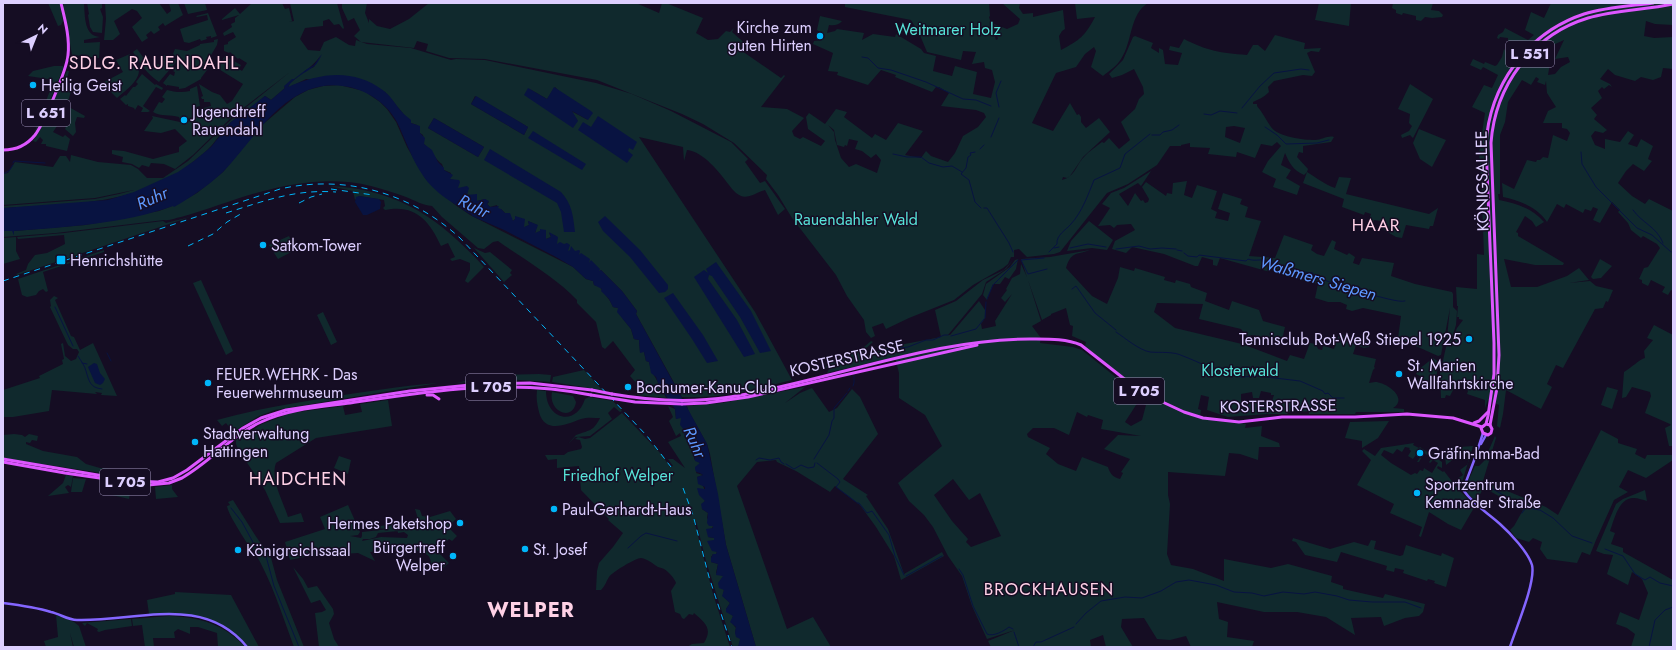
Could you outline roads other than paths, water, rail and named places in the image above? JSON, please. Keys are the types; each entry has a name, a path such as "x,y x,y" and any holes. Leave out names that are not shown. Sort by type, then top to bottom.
{"main road":[{"name":"L 651","path":"3,150 21,147 36,135 62,78 68,54 68,39 61,3"},
{"name":"KÖNIGSALLEE","path":"1486,424 1494,374 1494,343 1486,145 1490,116 1496,96 1507,75 1519,58 1537,40 1558,26 1575,18 1594,12 1653,3"},
{"name":"KÖNIGSALLEE","path":"1510,647 1532,580 1532,563 1505,528 1474,503 1464,491 1464,486 1484,434 1489,434 1492,431 1490,425 1497,388 1499,355 1491,143 1494,122 1502,97 1512,77 1530,54 1549,38 1568,26 1596,16 1673,4"},
{"name":"KOSTERSTRASSE","path":"681,402 706,403 748,397 941,349 994,341 1030,339 1076,342 1084,346 1141,392 1189,414 1208,419 1239,422 1282,417 1355,417 1401,414 1440,416 1464,420"},
{"name":"L 705","path":"196,466 225,440 260,418 286,410 444,387 491,383 542,386 592,390 639,398 681,402"},
{"name":"L 705","path":"3,461 148,485 169,483 196,466 239,434 261,422 275,417 311,409 416,394 489,387 542,386"},
{"name":"L 705","path":"557,387 591,395 635,402 681,402"},
{"name":"L 705","path":"416,394 431,394 439,399"},
{"path":"1473,423 1477,423 1481,420 1489,410"},
{"name":"L 705","path":"1464,420 1481,427"},
{"name":"L 705","path":"1464,420 1481,427"},
{"path":"1484,434 1481,427 1486,424 1490,425"},
{"path":"3,603 48,611 76,620 167,614 191,615 206,619 224,627 248,647"}],"water":[{"name":"Ruhr","path":"322,54 314,66 296,78 288,87 313,78 337,75 361,79 384,91 411,120 411,123 420,126 420,133 425,138 424,144 432,150 444,170 453,175 450,179 459,180 460,182 458,188 467,186 469,188 467,195 477,194 477,201 485,199 489,201 487,204 490,207 499,206 498,208 505,213 510,213 513,221 515,216 525,219 524,227 529,225 528,221 538,225 535,233 540,231 540,229 546,230 546,239 551,237 549,232 558,237 557,244 560,242 570,245 568,251 570,250 571,246 575,251 579,250 579,255 581,253 590,259 589,263 591,260 600,269 599,271 601,270 622,291 637,311 636,314 707,444 718,494 726,545 756,647 738,647 740,639 736,637 736,627 730,622 733,616 726,612 726,609 730,603 722,596 724,590 719,588 718,583 723,576 716,575 718,564 711,562 713,554 716,554 717,552 712,551 707,541 714,540 714,538 708,537 706,529 713,528 713,526 709,526 707,523 708,513 702,509 701,504 705,501 699,495 697,488 705,489 705,487 698,484 697,477 703,475 696,472 695,469 695,467 700,463 695,461 694,451 696,448 690,447 690,437 684,435 685,431 680,425 681,418 676,419 675,409 659,386 656,377 651,373 649,362 646,361 644,352 640,353 639,340 634,339 631,329 617,312 618,308 613,307 609,299 601,291 602,289 594,285 593,281 586,279 573,267 504,230 472,216 431,186 420,171 397,122 390,111 370,95 346,86 333,85 320,86 295,97 271,116 233,161 212,182 174,207 173,206 135,217 95,224 14,231 14,235 12,231 3,231 3,208 108,200 134,192 178,172 211,147 231,122 265,96 271,100 285,88 284,86 292,79 314,65"},
{"path":"554,87 591,111 593,113 588,120 572,111 578,121 573,128 524,95 528,88 547,99"},
{"path":"476,96 528,127 524,135 471,104"},
{"path":"598,116 637,142 633,150 629,148 628,151 633,155 627,163 578,130 583,122 591,127"},
{"path":"434,118 484,147 478,157 428,128"},
{"path":"533,131 586,164 582,170 528,138"},
{"path":"490,149 561,192 568,201 574,220 575,232 564,232 561,212 557,203 484,160"},
{"path":"359,196 379,199 381,202 380,209 367,215 363,215 355,202 356,197"},
{"path":"605,216 640,250 668,285 668,289 665,292 659,293 630,257 603,231 598,222"},
{"path":"716,262 751,311 771,351 760,353 740,317 712,276 709,275 708,279 737,320 755,354 744,357 694,277 704,270 708,273 706,269"},
{"path":"673,293 703,335 718,361 707,363 664,298"},
{"path":"94,363 97,364 100,373 105,379 100,385 95,383 88,367"}],"waterway":[{"path":"862,57 868,58 878,68 891,70 926,82 963,99 976,100 991,106"},
{"path":"1242,108 1260,86 1274,73 1301,69 1309,70"},
{"path":"999,107 996,93 1001,81"},
{"path":"1204,114 1211,115 1220,111 1237,113"},
{"path":"991,137 999,118"},
{"path":"1152,135 1160,135 1163,132 1172,130 1179,125"},
{"path":"1265,127 1277,135 1286,144 1317,143 1329,140"},
{"path":"1049,252 1057,244 1060,235 1078,214 1094,180 1120,168 1125,154 1150,134"},
{"path":"980,149 984,145"},
{"path":"975,152 970,153 971,155 968,157 966,168 961,174 969,180 975,202 981,208"},
{"path":"1581,152 1582,164 1596,187 1637,228 1652,235 1671,252"},
{"path":"893,154 907,157 921,157 929,163 943,167 952,166 962,172"},
{"path":"13,163 14,161 45,163"},
{"path":"3,174 9,171 13,165"},
{"path":"984,208 987,208 1013,252"},
{"path":"1633,210 1657,233 1663,243"},
{"name":"Waßmers Siepen","path":"1070,248 1088,244 1106,247"},
{"name":"Waßmers Siepen","path":"1116,249 1139,246 1150,249 1176,249"},
{"name":"Waßmers Siepen","path":"1054,248 1059,247"},
{"name":"Waßmers Siepen","path":"1177,250 1182,251"},
{"name":"Waßmers Siepen","path":"1184,253 1188,256 1197,257 1199,255 1246,261 1248,259 1267,260 1286,267 1313,273 1314,276 1320,277"},
{"path":"1044,258 1021,260 1028,274 1047,269"},
{"path":"987,299 993,285 1018,260"},
{"name":"Waßmers Siepen","path":"1324,280 1351,289 1356,289 1357,287 1369,291 1371,295 1405,301"},
{"path":"1072,289 1076,286 1095,313 1116,330"},
{"path":"985,318 986,302"},
{"path":"55,307 73,346"},
{"path":"951,336 976,329 984,319"},
{"path":"1116,332 1146,351 1179,354 1216,372 1221,368 1229,370 1241,377 1258,376 1300,381 1323,391 1325,394 1328,393 1333,398 1340,398"},
{"path":"883,350 908,347 926,340 933,340 944,335 948,335"},
{"path":"107,353 111,361"},
{"path":"78,356 85,367 92,386 102,389"},
{"path":"82,363 87,364"},
{"path":"853,386 854,376"},
{"path":"814,459 829,435 834,418 834,408 847,393"},
{"path":"756,460 759,458 770,460 779,458 784,464"},
{"path":"786,464 794,469 801,465 808,468 814,467 815,463"},
{"path":"817,463 838,479 840,482 836,487 856,502"},
{"path":"1491,488 1526,508 1540,510 1553,518 1572,536 1592,543"},
{"path":"857,503 859,503 867,513 872,511 889,535 895,556 904,575"},
{"path":"231,508 242,522 255,546 266,556 274,586 299,647"},
{"path":"1522,513 1525,509"},
{"path":"628,548 646,533 677,541"},
{"path":"1605,549 1623,556 1635,574 1645,580 1650,577 1660,583 1673,586"},
{"path":"906,576 942,556"},
{"path":"959,569 963,575 973,606 987,634 995,634 1009,627 1013,629"},
{"path":"1076,624 1086,613 1101,601 1125,597 1142,598 1161,591 1176,582 1189,580 1216,585 1234,592 1252,593 1264,596 1283,592 1304,594 1315,592 1349,600 1405,602 1421,608"},
{"path":"1649,647 1655,620 1665,610 1673,607"},
{"path":"1033,647 1036,642 1041,642 1074,627"},
{"path":"1014,632 1019,647"}],"railway":[{"path":"3,281 280,189 304,185 329,184 353,186 376,191 399,199 420,209 441,222 460,238 647,436 671,467"},
{"path":"331,189 373,195"},
{"path":"226,213 267,200 293,194 307,192 336,192"},
{"path":"299,203 311,197 322,194"},
{"path":"188,246 213,234 227,222 244,212"},
{"path":"683,488 693,515 709,577 732,647"}],"place":[{"name":"Kirche zum guten Hirten","path":"820,36"},
{"name":"Heilig Geist","path":"33,85"},
{"name":"Jugendtreff Rauendahl","path":"184,120"},
{"name":"Satkom-Tower","path":"263,245"},
{"name":"Henrichshütte","path":"61,260"},
{"name":"Tennisclub Rot-Weß Stiepel 1925","path":"1469,339"},
{"name":"St. Marien Wallfahrtskirche","path":"1399,374"},
{"name":"FEUER.WEHRK - Das Feuerwehrmuseum","path":"208,383"},
{"name":"Bochumer-Kanu-Club","path":"628,387"},
{"name":"Stadtverwaltung Hattingen","path":"195,442"},
{"name":"Gräfin-Imma-Bad","path":"1420,453"},
{"name":"Sportzentrum Kemnader Straße","path":"1417,493"},
{"name":"Paul-Gerhardt-Haus","path":"554,509"},
{"name":"Hermes Paketshop","path":"460,523"},
{"name":"St. Josef","path":"525,549"},
{"name":"Königreichssaal","path":"238,550"},
{"name":"Bürgertreff Welper","path":"453,556"}],"district":[{"name":"SDLG. RAUENDAHL","path":"154,63"},
{"name":"HAAR","path":"1376,225"},
{"name":"HAIDCHEN","path":"298,479"},
{"name":"BROCKHAUSEN","path":"1049,589"},
{"name":"WELPER","path":"531,610"}],"park label":[{"name":"Weitmarer Holz","path":"948,29"},
{"name":"Rauendahler Wald","path":"856,219"},
{"name":"Klosterwald","path":"1240,370"},
{"name":"Friedhof Welper","path":"618,475"}]}
